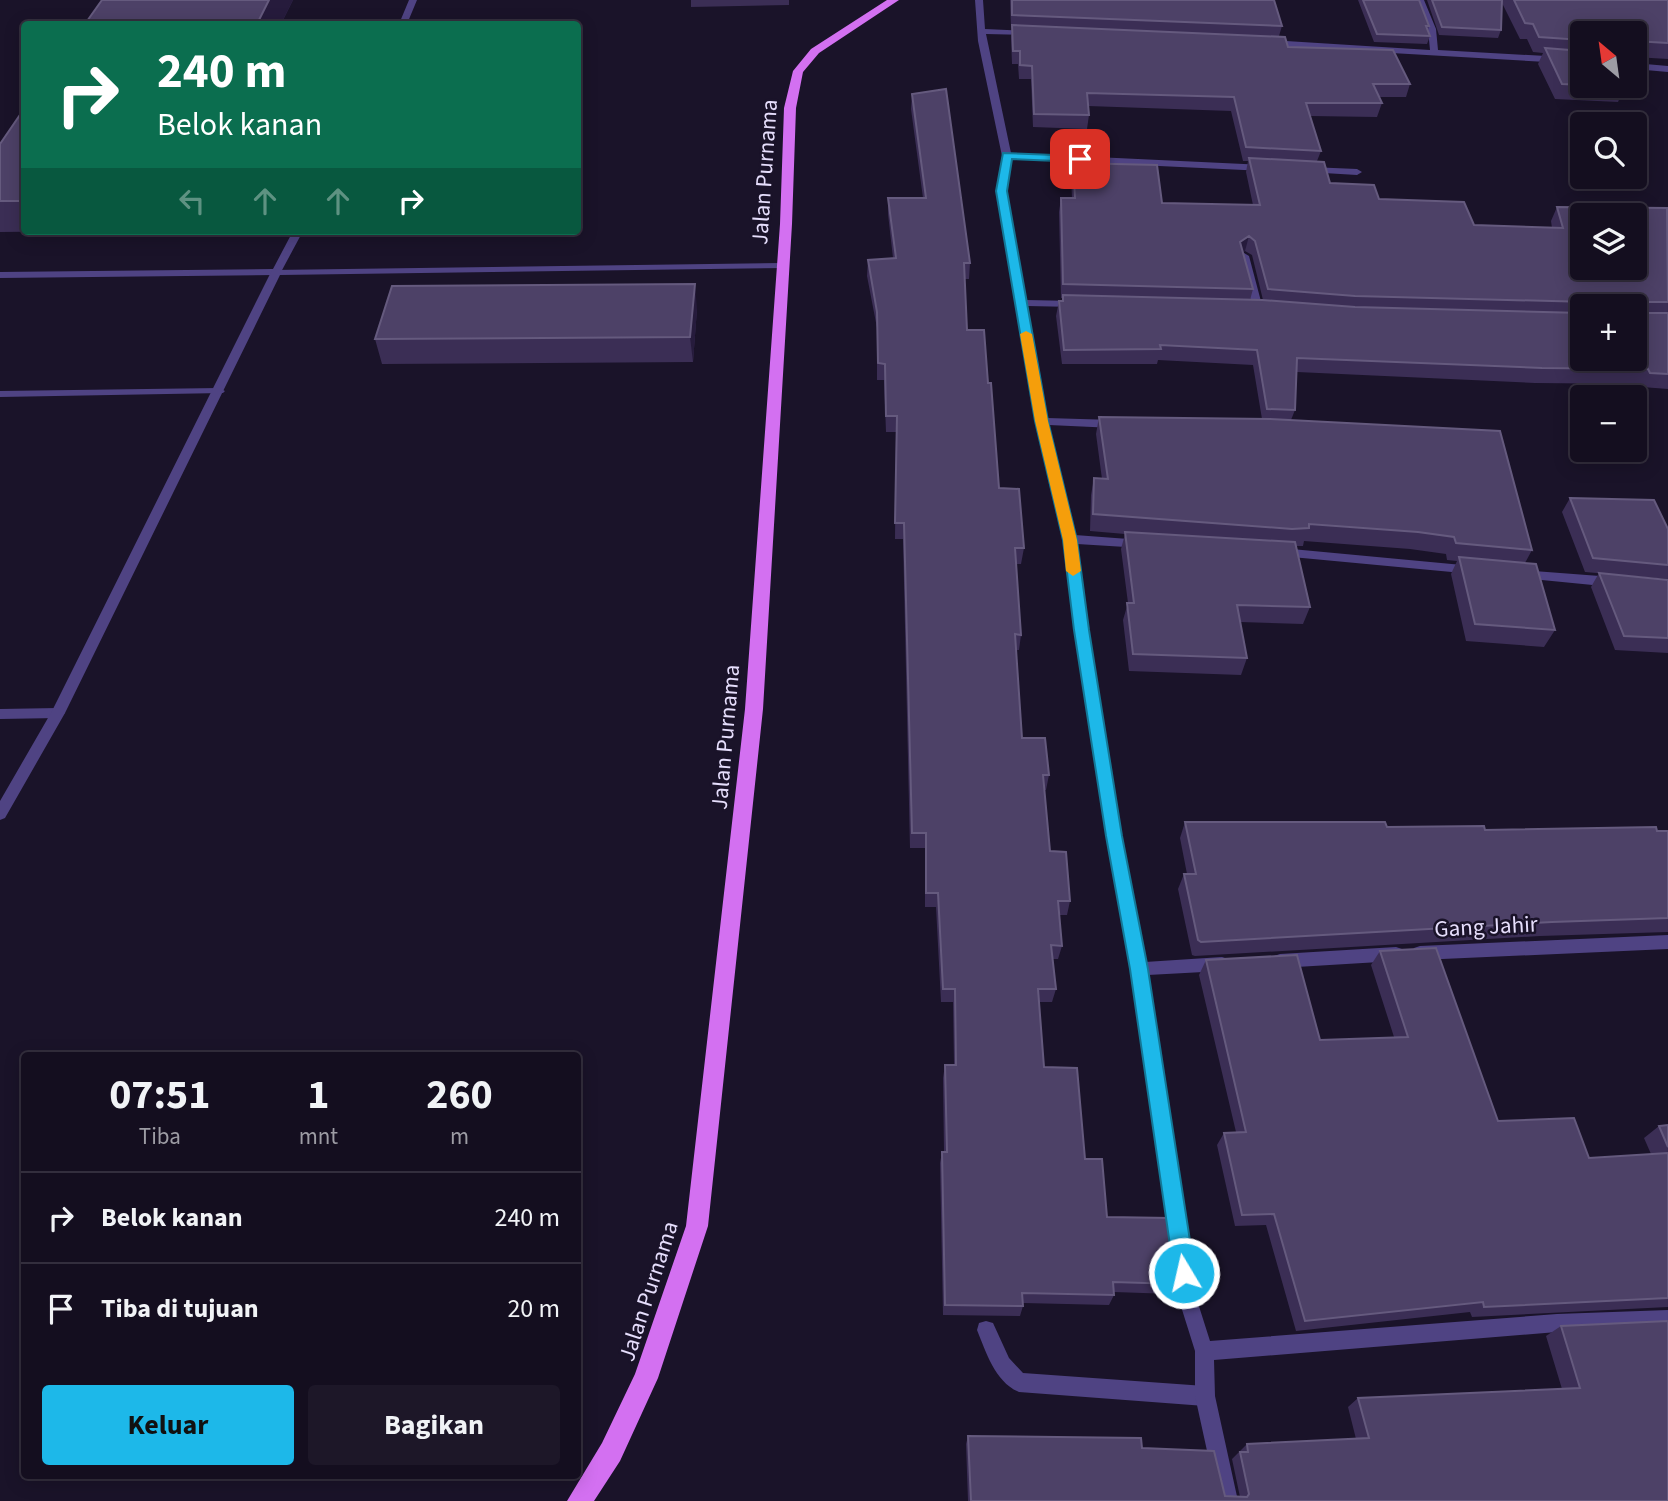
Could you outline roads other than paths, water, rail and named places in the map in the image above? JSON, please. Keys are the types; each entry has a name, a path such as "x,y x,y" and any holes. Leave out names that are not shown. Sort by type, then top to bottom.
{"main road":[{"name":"Jalan Purnama","path":"580,1501 611,1452 646,1378 697,1226 754,709 790,108 798,71 815,51 894,0"}],"street":[{"path":"403,21 412,0"},
{"path":"979,0 982,31 1007,156 1002,191 1042,421 1070,540 1077,604 1114,836 1139,969 1188,1300 1204,1352 1205,1396 1228,1501"},
{"path":"1420,0 1432,29 1434,51"},
{"path":"982,31 1037,33"},
{"path":"1254,42 1570,60"},
{"path":"1647,67 1668,69"},
{"path":"1007,156 1276,168"},
{"path":"1303,170 1357,172"},
{"path":"0,814 58,713 296,235"},
{"path":"1244,256 1258,309"},
{"path":"0,275 782,266"},
{"path":"1021,303 1090,304"},
{"path":"1244,308 1271,310"},
{"path":"0,394 219,391"},
{"path":"1042,421 1124,424"},
{"path":"1070,540 1150,544"},
{"path":"1269,551 1489,571"},
{"path":"1503,572 1627,584"},
{"path":"0,714 58,713"},
{"name":"Gang Jahir","path":"1264,962 1540,946 1668,942"},
{"path":"1139,969 1236,964"},
{"path":"1204,1352 1557,1322 1668,1319"},
{"path":"986,1330 1002,1365 1019,1382 1205,1396"}]}
